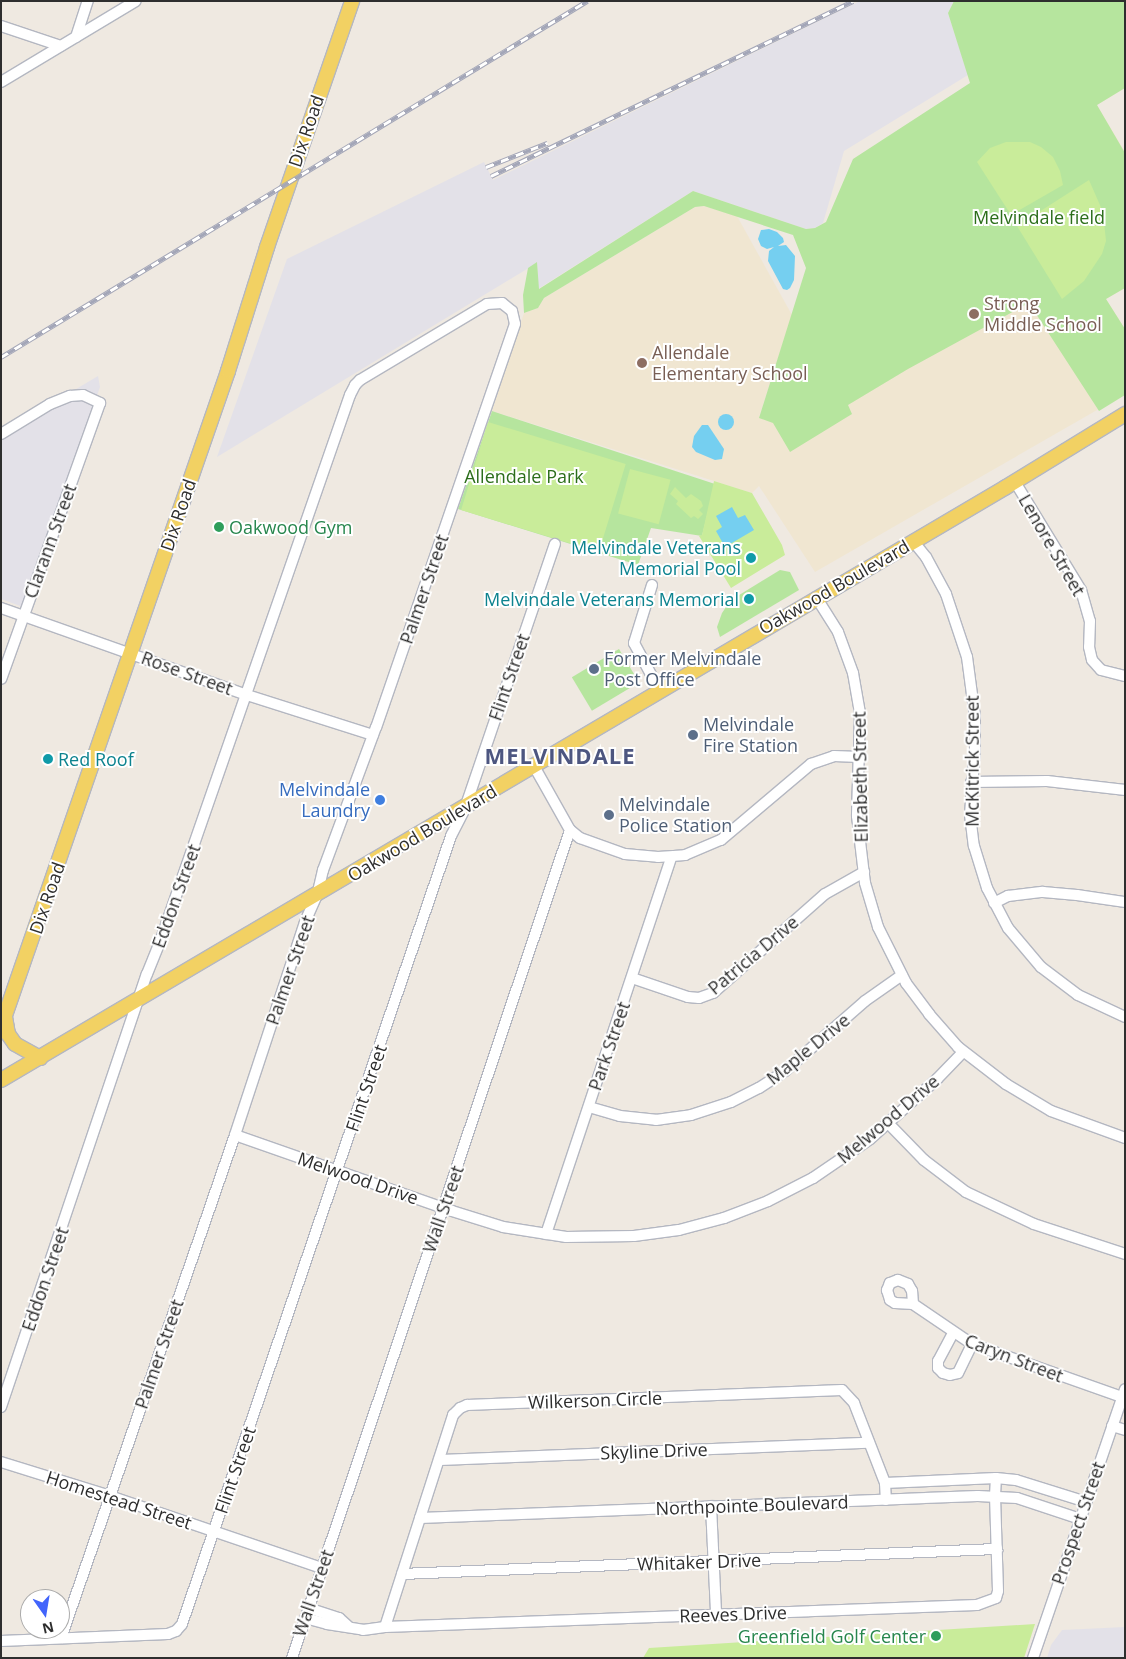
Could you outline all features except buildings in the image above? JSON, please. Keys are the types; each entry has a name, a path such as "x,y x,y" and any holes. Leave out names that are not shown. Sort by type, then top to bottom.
{"main road":[{"name":"Dix Road","path":"3,1022 7,993 130,652 352,1"},
{"name":"Oakwood Boulevard","path":"1,1080 465,808 816,597 1015,482 1125,414"},
{"path":"3,1022 15,1044 40,1058"}],"street":[{"path":"76,37 88,1"},
{"path":"1,82 136,1"},
{"path":"1,26 61,46"},
{"name":"Eddon Street","path":"1,1408 141,997 355,385 487,304 497,302 508,306"},
{"name":"Palmer Street","path":"70,1612 235,1135 305,922 317,895 323,870 373,735 515,324 514,315 508,306"},
{"name":"Clarann Street","path":"1,434 50,404 70,396 83,395 100,403 22,616 1,679"},
{"name":"Lenore Street","path":"1015,482 1081,590 1090,621 1089,647 1092,660 1101,670 1125,676"},
{"name":"McKitrick Street","path":"913,541 926,557 946,594 966,657 975,717 975,748 970,814 974,846 981,872 994,902 1017,941 1041,967 1078,994 1125,1017"},
{"name":"Flint Street","path":"70,1638 168,1634 176,1631 182,1624 449,843 465,808 555,544"},
{"path":"652,585 634,643 660,690"},
{"name":"Elizabeth Street","path":"816,597 838,632 853,672 860,712 857,816 865,883 878,927 902,975 929,1014 963,1052 1006,1084 1043,1106 1077,1122 1125,1138"},
{"name":"Rose Street","path":"1,608 130,652 247,695 373,735"},
{"path":"534,766 570,830 580,838 625,854 671,858 698,852 721,840 811,764 834,756 860,757"},
{"path":"971,782 1047,781 1125,790"},
{"name":"Wall Street","path":"292,1658 570,830"},
{"name":"Park Street","path":"546,1234 671,858"},
{"name":"Patricia Drive","path":"632,978 688,997 699,998 713,993 825,894 844,881 864,872"},
{"path":"994,902 1020,894 1043,892 1125,902"},
{"name":"Maple Drive","path":"589,1106 620,1116 656,1120 691,1115 730,1102 759,1088 785,1071 865,1001 902,975"},
{"name":"Melwood Drive","path":"235,1135 443,1208 503,1227 546,1234 591,1238 634,1236 679,1230 724,1218 768,1201 813,1178 854,1151 937,1079 963,1052"},
{"path":"887,1122 924,1160 966,1192 1034,1224 1125,1254"},
{"name":"Caryn Street","path":"912,1304 972,1344 1123,1393"},
{"path":"953,1333 938,1361 938,1368 943,1373 950,1376 958,1373 972,1344"},
{"name":"Wilkerson Circle","path":"384,1627 453,1415 460,1408 467,1406 842,1390 854,1403 885,1483 886,1500"},
{"name":"Prospect Street","path":"1033,1658 1123,1393"},
{"path":"1112,1426 1125,1430"},
{"name":"Skyline Drive","path":"439,1460 869,1442"},
{"name":"Homestead Street","path":"1,1462 110,1496 322,1568"},
{"path":"885,1483 996,1478 1016,1480 1086,1502"},
{"name":"Reeves Drive","path":"307,1613 327,1624 363,1630 384,1627 983,1603 996,1598 998,1591 996,1478"},
{"name":"Northpointe Boulevard","path":"420,1518 995,1496 1017,1498 1080,1519"},
{"path":"711,1506 716,1614"},
{"name":"Whitaker Drive","path":"402,1574 996,1549"},
{"path":"1,1641 41,1639"}],"shaded area":[{"path":"860,1 954,1 948,13 968,75 844,151 823,223 815,228 806,229 693,191 538,289 537,263 217,457 287,259 484,162 493,180"},
{"name":"Strong Middle School","path":"1125,88 1097,105 1125,152 1125,288 1106,299 1125,329 1125,394 815,572 759,486 752,493 492,411 524,313 538,308 544,298 695,207 704,206 737,216 792,315 759,417 885,221"},
{"path":"98,376 100,387 23,607 1,599 1,434"},
{"path":"1125,1627 1125,1658 1047,1658 1051,1645 1062,1630"}],"green space":[{"name":"Melvindale field","path":"954,1 1125,1 1125,88 1097,105 1125,153 1125,288 1106,299 1125,329 1125,395 1099,411 1029,303 908,369 848,405 852,414 790,452 773,423 759,418 806,268 793,235 704,206 695,207 544,298 538,308 524,313 523,295 528,268 537,262 539,289 693,191 806,229 815,228 826,222 853,159 970,83 948,13"},
{"path":"1006,142 1030,142 1041,147 1053,157 1060,171 1063,185 1011,215 977,162 990,148"},
{"name":"Melvindale field","path":"1089,180 1103,212 1106,241 1102,254 1084,281 1062,299 1017,226"},
{"name":"Allendale Park","path":"492,411 715,484 702,536 651,528 638,565 458,509"},
{"path":"488,422 626,464 599,552 461,510"},
{"path":"630,469 671,480 659,524 618,513"},
{"path":"714,481 752,493 782,545 785,555 731,588 699,536 702,535"},
{"path":"675,487 686,498 691,494 701,501 703,506 699,510 703,514 698,519 694,516 691,518 676,504 678,501 670,494"},
{"path":"780,570 790,572 799,590 720,637 717,627 722,613 731,600"},
{"path":"619,649 639,682 592,711 572,677"},
{"name":"Greenfield Golf Center","path":"1035,1624 1024,1658 643,1658 649,1648"}],"water":[{"path":"769,229 777,232 783,238 784,242 778,246 786,245 795,256 794,280 787,290 783,289 768,261 769,251 774,247 767,249 761,246 758,239 761,230"},
{"path":"726,414 732,416 734,422 732,428 726,430 720,428 718,422 720,416"},
{"path":"702,425 708,425 724,449 722,459 715,460 696,452 692,447 694,436"},
{"path":"732,507 738,518 745,515 754,530 725,547 716,531 722,527 716,516"}],"railway":[{"path":"1,357 587,1"},
{"path":"491,176 853,1"},
{"path":"486,167 547,143"}],"place":[{"name":"Strong Middle School","path":"974,314"},
{"name":"Allendale Elementary School","path":"642,363"},
{"name":"Oakwood Gym","path":"219,527"},
{"name":"Melvindale Veterans Memorial Pool","path":"751,558"},
{"name":"Melvindale Veterans Memorial","path":"749,599"},
{"name":"Former Melvindale Post Office","path":"594,669"},
{"name":"Melvindale Fire Station","path":"693,735"},
{"name":"Red Roof","path":"48,759"},
{"name":"Melvindale Laundry","path":"380,800"},
{"name":"Melvindale Police Station","path":"609,815"},
{"name":"Greenfield Golf Center","path":"936,1636"}],"district":[{"name":"MELVINDALE","path":"560,756"}]}
